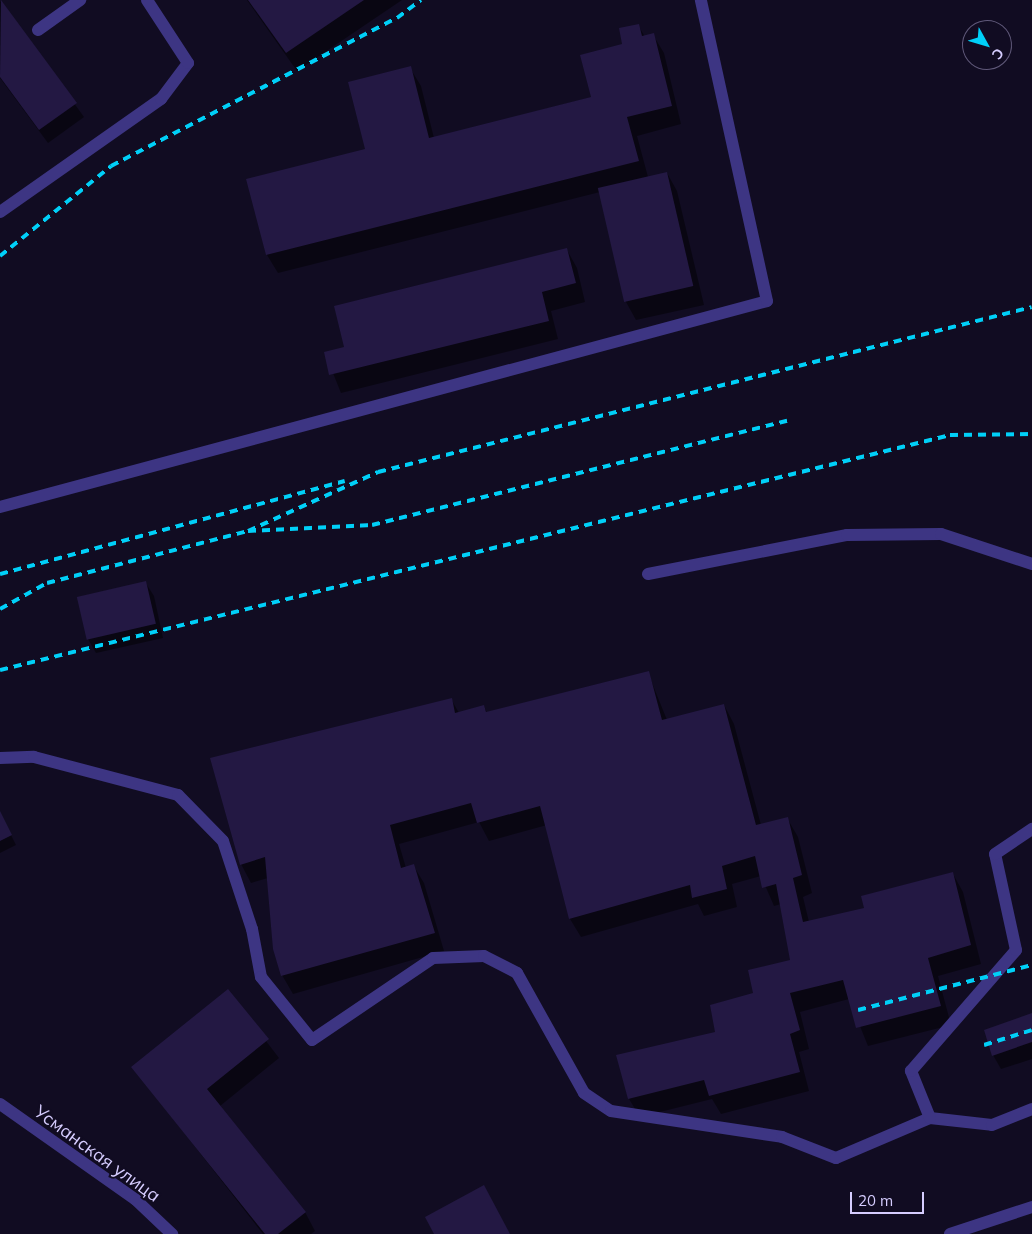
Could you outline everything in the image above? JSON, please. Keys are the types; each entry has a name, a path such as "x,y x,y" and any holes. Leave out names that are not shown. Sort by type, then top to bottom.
{"street":[{"path":"38,30 80,0"},
{"path":"0,212 161,99 188,64 147,0"},
{"path":"0,507 767,301 701,0"},
{"path":"648,574 847,535 941,534 1032,564"},
{"path":"0,758 34,757 178,795 222,841 252,929 261,977 312,1040 433,958 484,956 517,973 584,1093 611,1111 782,1136 836,1158 930,1118 992,1125 1032,1109"},
{"path":"930,1118 911,1072 1016,950 995,854 1032,829"},
{"name":"Усманская улица","path":"0,1104 136,1200 172,1234"},
{"path":"950,1234 1032,1208"}],"building":[{"path":"1,0 77,103 39,130 0,77"},
{"path":"248,0 364,0 286,53"},
{"path":"639,24 642,36 654,33 672,106 627,117 639,161 266,255 246,179 365,149 348,82 411,66 429,138 591,97 580,55 622,44 619,28"},
{"path":"667,172 693,286 624,302 598,188"},
{"path":"567,248 576,283 542,292 549,321 329,375 324,352 344,347 334,306"},
{"path":"146,581 156,624 87,640 77,597"},
{"path":"649,671 662,720 724,704 756,825 788,817 802,875 793,878 803,922 864,908 861,896 953,872 971,945 928,958 941,1006 856,1028 843,980 790,993 800,1030 790,1034 800,1072 709,1096 704,1080 628,1099 616,1055 715,1032 710,1005 753,993 748,970 790,960 776,884 762,888 755,856 722,866 727,889 692,898 690,885 569,919 540,806 477,823 471,803 390,825 401,868 414,864 435,933 281,976 273,949 265,857 240,865 210,758 452,698 455,713 484,705 486,712"},
{"path":"0,811 12,835 0,841"},
{"path":"228,989 269,1039 207,1089 306,1212 278,1234 265,1234 131,1067"},
{"path":"1032,1013 1032,1042 992,1056 984,1030"},
{"path":"484,1185 510,1234 434,1234 425,1217"}],"railway":[{"path":"0,256 111,166 397,18 421,0"},
{"path":"248,531 378,472 1032,307"},
{"path":"0,609 47,583 248,531 372,525 787,421"},
{"path":"0,670 950,435 1032,434"},
{"path":"0,574 345,481"},
{"path":"858,1010 1032,965"},
{"path":"984,1045 1032,1030"}]}
